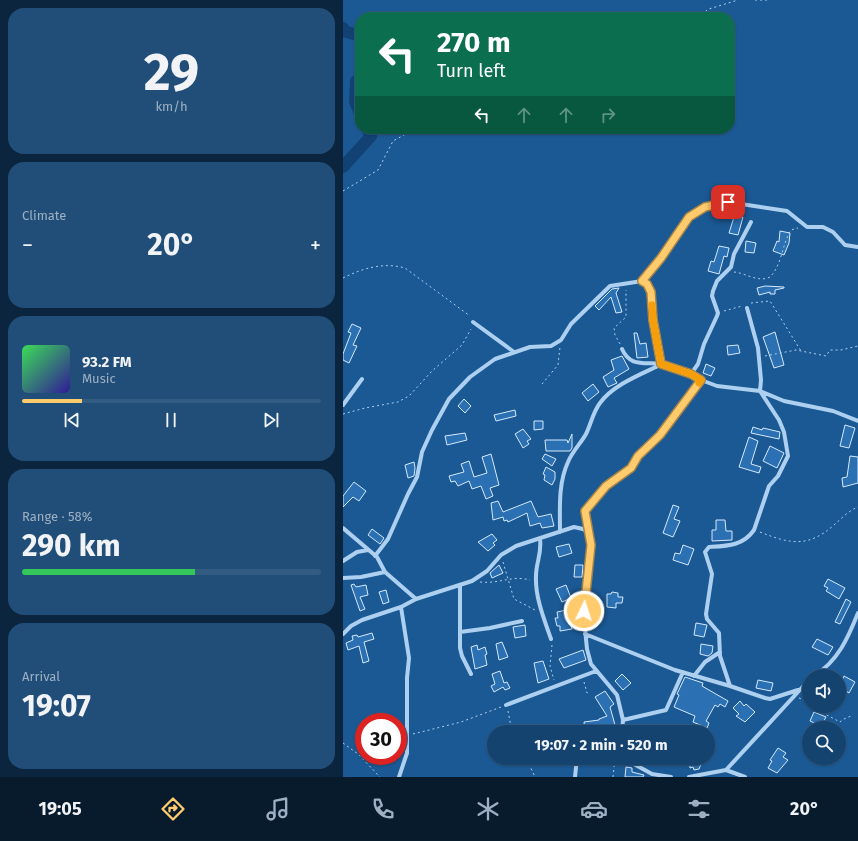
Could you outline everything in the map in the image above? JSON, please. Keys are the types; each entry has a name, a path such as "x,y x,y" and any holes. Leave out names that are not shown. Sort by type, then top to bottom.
{"street":[{"path":"375,556 388,539 408,494 417,478 422,452 449,399 470,377 495,359 530,347 551,346 561,340 571,324 610,286 642,281 661,258 689,217 705,207 735,202 787,211 807,227 823,227 833,232 845,245 858,247"},
{"path":"691,374 698,364 704,344 715,324 718,312 713,291 717,281 731,267 734,254 751,222"},
{"path":"642,281 647,284 651,292 653,320 661,364"},
{"path":"730,686 720,652 719,633 707,619 706,614 712,574 705,552 709,547 739,543 749,536 754,530 769,486 778,476 787,456 784,432 779,420 760,391 761,380 759,357 747,308"},
{"path":"473,322 514,352"},
{"path":"622,349 626,358 631,362 661,364 691,374 701,380 729,389 760,391 785,401 833,411 858,421"},
{"path":"560,532 561,485 564,473 568,460 587,432 595,410 604,397 613,390 661,364"},
{"path":"343,405 362,379"},
{"path":"623,725 623,720 617,696 591,664 585,634 584,619 591,545 585,511 606,486 631,468 638,456 660,435 701,380"},
{"path":"343,634 351,626 362,620 472,581 487,571 501,555 516,546 574,527 588,532"},
{"path":"343,528 375,556 385,572 416,600"},
{"path":"541,539 541,552 537,568 536,582 541,612 551,639"},
{"path":"343,561 357,552 368,550"},
{"path":"343,578 361,578 385,572"},
{"path":"460,586 461,656 471,674"},
{"path":"401,607 409,658 407,678 407,713"},
{"path":"823,669 838,655 858,613"},
{"path":"460,632 490,628 522,621"},
{"path":"852,627 858,630"},
{"path":"585,634 694,676 770,699 798,690"},
{"path":"694,676 705,662 720,652"},
{"path":"507,707 596,671"},
{"path":"623,720 666,710 683,672"},
{"path":"689,777 707,776 726,770 802,686"},
{"path":"399,777 403,765"},
{"path":"575,777 576,765"},
{"path":"636,765 648,772 671,777"},
{"path":"726,770 745,777"}],"path":[{"path":"704,12 709,9 738,0"},
{"path":"755,0 768,0"},
{"path":"343,191 378,170 393,140 405,134"},
{"path":"728,271 739,272 750,277 763,279 770,277 780,258 786,238 791,230 807,227"},
{"path":"343,278 381,265 405,268 469,314 473,322 472,328 462,345 432,371 409,396 398,402 343,414"},
{"path":"622,349 614,331 617,323 626,317 627,296 625,284"},
{"path":"718,312 760,301 770,301 801,351"},
{"path":"542,384 558,364 561,340"},
{"path":"759,357 792,351 801,351 826,356 830,350 858,346"},
{"path":"754,530 780,540 800,543 822,536 849,511 858,507"},
{"path":"501,555 514,599 533,610 541,612"},
{"path":"472,581 496,582 518,577 536,582"},
{"path":"551,639 552,652 550,666 556,687"},
{"path":"584,677 587,693 590,692"},
{"path":"794,694 802,700"},
{"path":"407,736 461,722 507,707 511,725"},
{"path":"823,713 840,722 851,716"},
{"path":"343,743 358,754 380,777"},
{"path":"531,765 535,777"},
{"path":"613,777 614,765"}],"building":[{"path":"734,217 743,217 738,235 729,233"},
{"path":"780,231 790,233 789,243 784,255 773,251 777,241 779,242"},
{"path":"746,241 756,243 754,253 745,252"},
{"path":"719,246 729,248 727,257 724,256 719,274 708,271 711,261 714,262"},
{"path":"765,286 784,288 775,290 775,294 770,294 770,292 759,295 757,288"},
{"path":"619,288 616,293 622,312 616,313 611,297 599,310 595,306 612,289"},
{"path":"352,324 361,328 353,345 357,346 349,363 343,360 343,354 351,333 348,332"},
{"path":"775,332 784,365 774,368 763,337"},
{"path":"634,333 637,333 640,344 646,343 648,357 637,358"},
{"path":"738,345 740,353 728,355 727,346"},
{"path":"622,356 629,369 614,378 617,383 608,387 603,377 614,370 611,360"},
{"path":"706,364 715,368 711,376 703,373"},
{"path":"593,384 599,392 588,401 582,393"},
{"path":"464,399 471,406 465,413 458,406"},
{"path":"515,410 516,416 496,421 494,415"},
{"path":"534,421 543,421 543,429 534,430"},
{"path":"845,425 855,428 849,448 840,446"},
{"path":"753,427 762,430 763,428 780,432 779,439 751,433"},
{"path":"523,429 531,439 527,441 529,444 523,448 515,434"},
{"path":"465,433 467,440 447,445 445,436"},
{"path":"572,434 572,448 570,451 546,451 545,440 567,440 568,443"},
{"path":"749,437 758,441 751,464 761,467 759,473 739,467"},
{"path":"770,446 784,453 777,468 763,461"},
{"path":"491,454 499,485 490,488 493,496 486,499 481,486 472,489 469,481 458,486 455,481 451,482 449,476 464,472 461,464 469,461 474,477 487,473 482,457"},
{"path":"545,454 556,459 552,466 542,459"},
{"path":"850,456 858,457 858,483 843,487 842,478 847,477"},
{"path":"414,462 414,476 408,478 405,465"},
{"path":"546,467 555,472 555,479 552,485 544,480 545,475 543,474"},
{"path":"354,482 366,491 359,501 353,497 343,507 343,496"},
{"path":"498,501 503,512 531,501 538,517 551,514 554,526 542,528 540,523 530,526 527,513 508,522 507,520 504,521 503,517 493,520 491,503"},
{"path":"673,505 679,507 674,519 680,521 673,537 663,533"},
{"path":"716,520 725,520 726,531 732,531 732,540 712,541 712,530 716,530"},
{"path":"372,529 384,538 380,544 368,535"},
{"path":"492,534 497,540 493,543 495,545 488,551 478,542"},
{"path":"569,544 572,553 559,557 556,547"},
{"path":"683,545 694,549 688,565 673,560 675,553 680,554"},
{"path":"499,565 503,573 492,578 490,573"},
{"path":"575,565 583,565 582,577 574,577"},
{"path":"828,579 845,588 839,599 826,591 828,588 824,586"},
{"path":"354,584 356,587 366,585 368,595 360,597 365,609 360,611 351,585"},
{"path":"566,585 571,598 562,602 556,589"},
{"path":"386,590 389,602 383,604 379,592"},
{"path":"612,592 618,593 618,597 623,597 622,603 616,603 616,608 607,607 607,594 611,594"},
{"path":"846,599 851,602 840,624 835,622"},
{"path":"567,610 572,629 560,631 560,626 557,626 555,618 558,618 557,612"},
{"path":"696,623 707,625 704,637 694,635"},
{"path":"525,625 526,636 515,638 513,627"},
{"path":"372,633 374,639 364,642 369,661 363,663 359,646 348,650 346,643 353,640 352,636 357,635 358,637"},
{"path":"817,639 833,647 828,655 812,647"},
{"path":"502,642 508,657 499,660 496,644"},
{"path":"701,644 713,646 712,653 708,656 700,654"},
{"path":"477,645 478,650 485,647 487,654 485,655 487,665 475,669 471,647"},
{"path":"583,650 586,660 564,668 559,659"},
{"path":"543,661 549,679 538,683 534,663"},
{"path":"500,671 504,683 507,682 510,688 505,690 503,687 494,692 491,686 495,684 492,674"},
{"path":"622,674 631,683 623,690 615,681"},
{"path":"685,677 703,683 702,686 728,701 725,707 720,704 718,707 715,705 706,721 709,723 708,725 700,725 693,722 695,716 674,707 679,695 677,694"},
{"path":"846,677 855,682 849,693 846,691"},
{"path":"758,680 773,683 771,691 756,688"},
{"path":"605,691 614,704 610,707 615,725 584,725 584,722 599,720 607,716 595,697"},
{"path":"740,701 744,706 746,704 755,712 745,722 736,716 739,714 733,708"},
{"path":"814,713 826,717 824,721 810,721"},
{"path":"778,748 786,753 783,757 788,760 777,773 768,768 772,761 770,760"},
{"path":"690,765 701,765 699,769 694,770 693,767 690,768"},
{"path":"626,767 632,768 632,772 644,775 643,777 625,777"}],"waterway":[{"path":"343,28 344,31 355,34"},
{"path":"343,167 371,136 370,134"}],"slow traffic":[{"path":"652,305 656,341 661,364 691,374 701,380 699,383"}],"route":[{"path":"584,611 591,545 585,511 597,499 603,489 610,482 623,475 631,468 634,460 660,435 672,416 701,380 691,374 661,364 653,320 653,299 650,287 642,281 661,258 689,217 705,207 728,202"}]}
